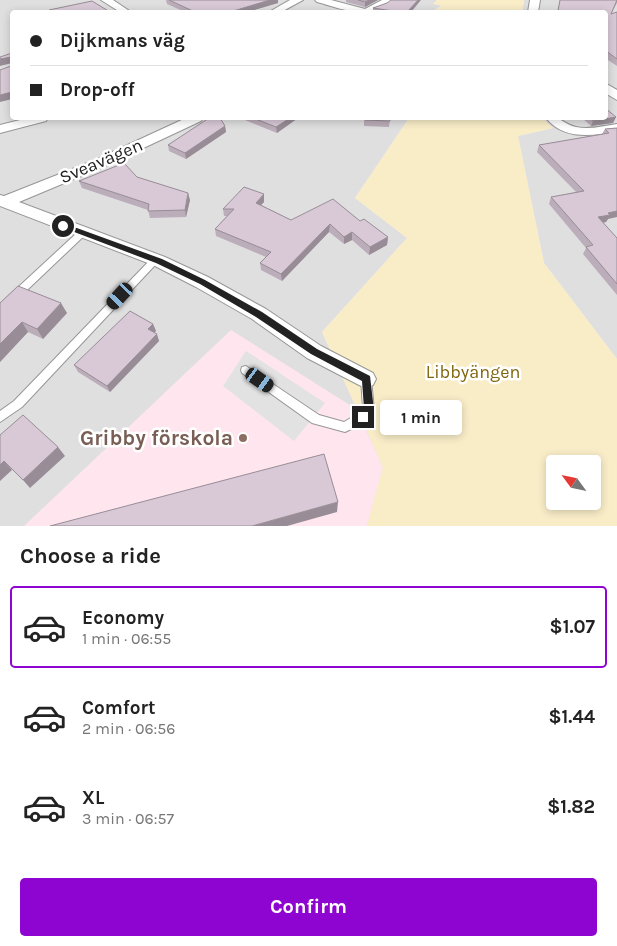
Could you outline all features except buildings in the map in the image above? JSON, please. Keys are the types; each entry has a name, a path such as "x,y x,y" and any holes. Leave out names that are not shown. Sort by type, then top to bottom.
{"street":[{"path":"106,0 123,10"},
{"path":"278,10 298,0"},
{"path":"320,0 358,10"},
{"path":"370,10 389,0"},
{"path":"0,130 34,120"},
{"name":"Sveavägen","path":"2,202 108,159 192,120"},
{"path":"555,120 561,126 580,133 617,128"},
{"path":"2,202 155,260 202,282 259,314 314,352 366,379"}],"lane":[{"path":"0,310 82,233"},
{"path":"0,417 18,404 155,260"},
{"path":"246,370 316,419 345,427 363,417 369,410 366,379"}],"shaded area":[{"path":"0,0 437,0 434,3 442,5 434,10 10,10 10,120 408,120 355,198 407,238 322,332 383,467 367,526 0,526"},
{"path":"524,0 617,0 617,359 544,263 518,136 553,128 544,120 608,120 608,10 522,10"},
{"name":"Gribby förskola","path":"231,330 356,409 383,467 367,526 24,526"},
{"path":"246,351 325,403 294,441 223,386"}],"green space":[{"path":"437,0 524,0 522,10 435,10 442,6 433,4"},
{"name":"Libbyängen","path":"408,120 544,120 553,128 518,136 544,263 617,359 617,526 367,526 383,467 322,332 407,238 355,198"}],"place":[{"name":"Gribby förskola","path":"243,438"}],"route":[{"path":"63,226 159,261 202,282 259,314 314,352 366,379 369,410 363,417"}]}
